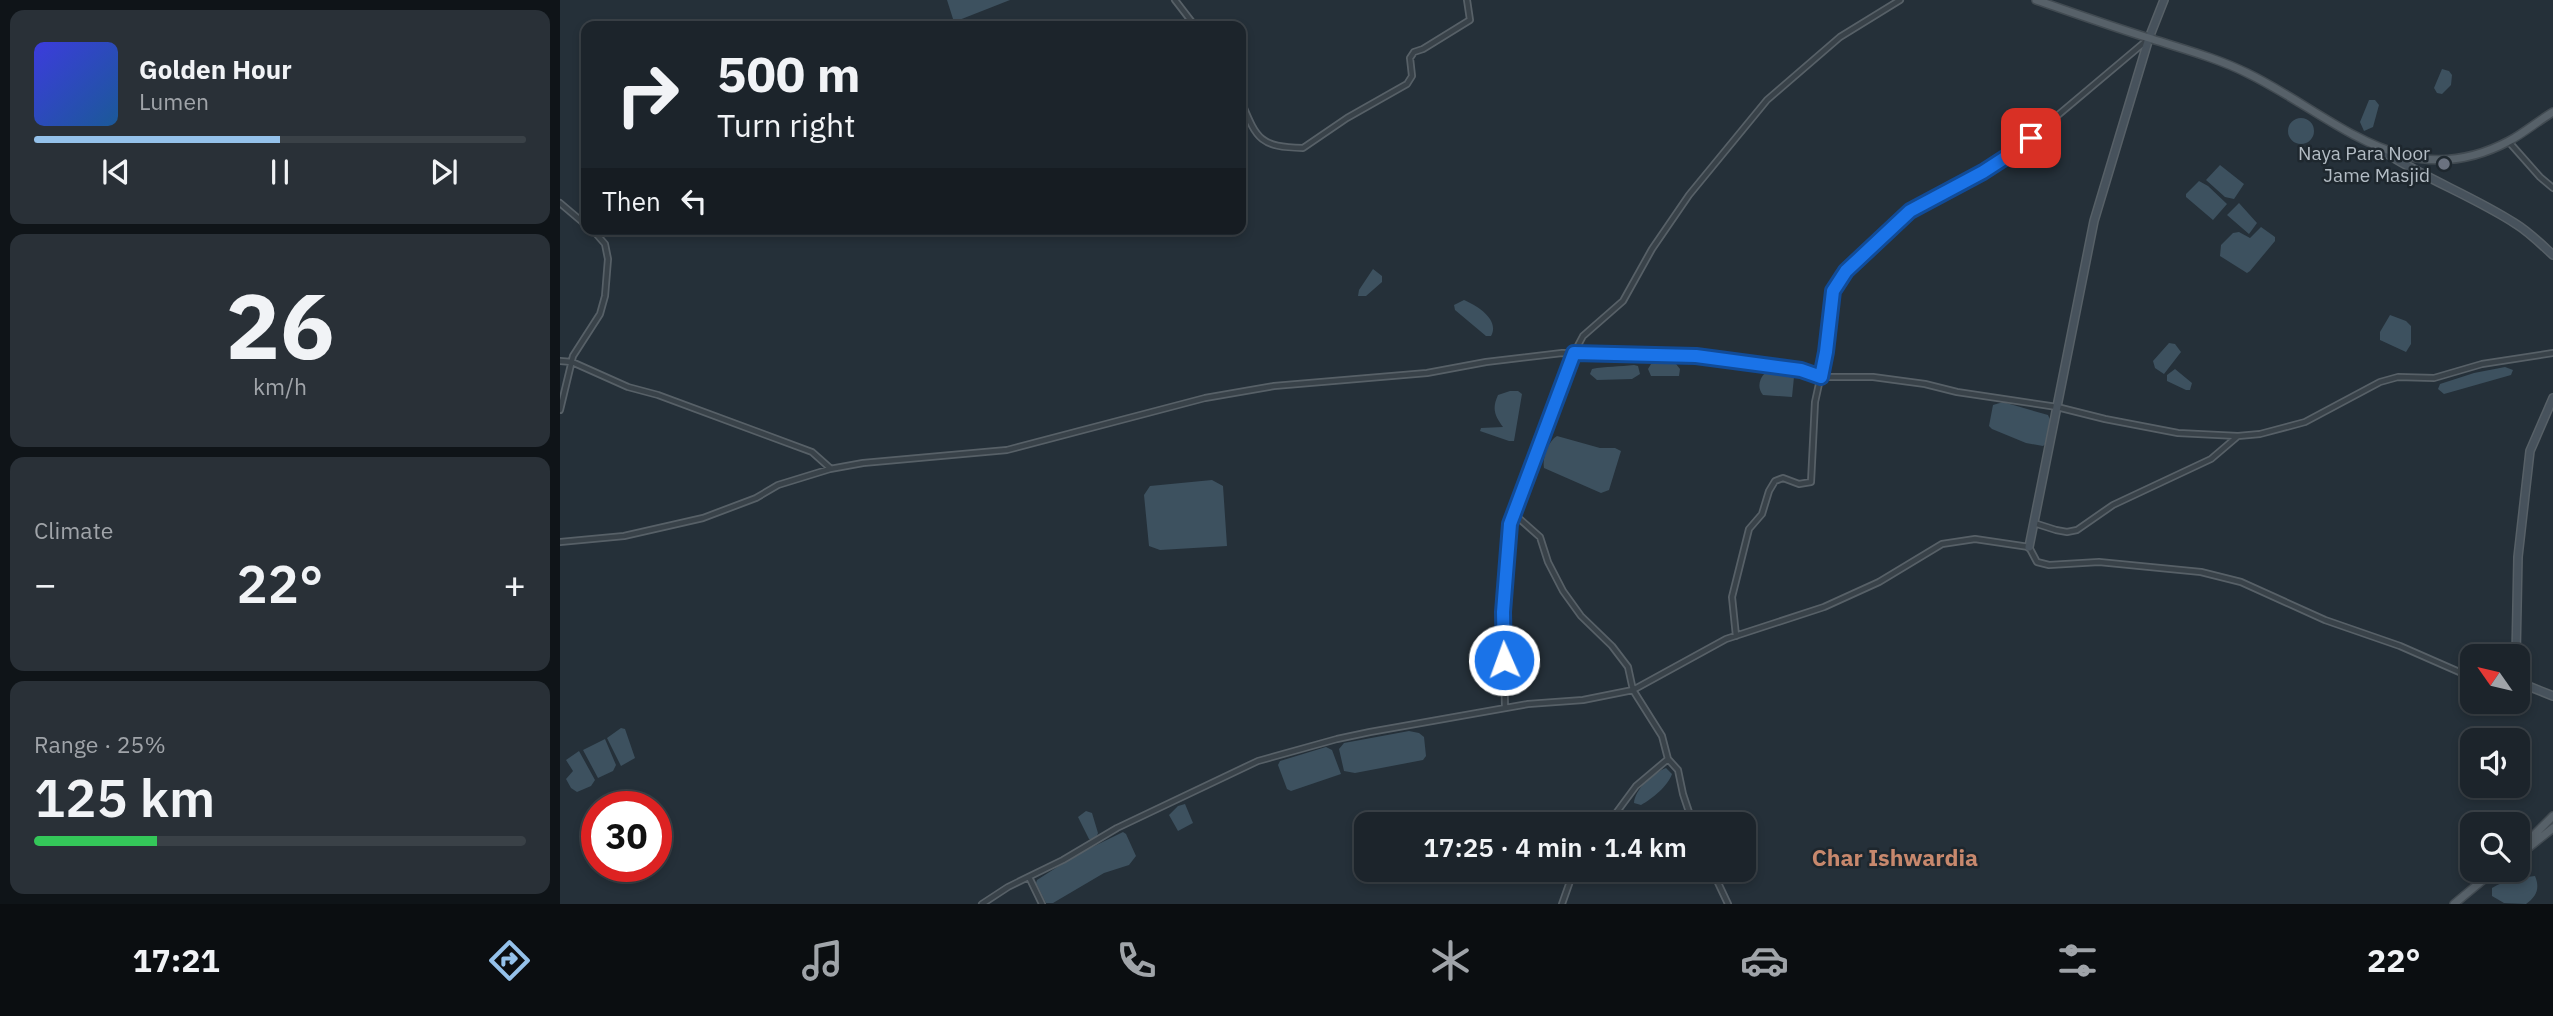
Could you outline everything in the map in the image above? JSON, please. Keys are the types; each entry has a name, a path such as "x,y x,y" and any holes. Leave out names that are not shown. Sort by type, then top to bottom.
{"main road":[{"path":"2036,0 2246,72 2383,151 2417,159 2447,160 2481,153 2509,141 2553,112"},
{"path":"2530,841 2553,816"},
{"path":"2530,845 2553,828"},
{"path":"2454,904 2481,882"},
{"path":"2461,904 2487,882"}],"street":[{"path":"1175,0 1191,21"},
{"path":"1246,112 1258,138 1269,144 1303,148 1347,118 1407,84 1412,76 1410,58 1414,52 1470,20 1467,0"},
{"path":"1505,708 1503,612 1510,524 1574,353 1583,336 1623,301 1652,249 1689,195 1767,100 1840,37 1900,0"},
{"path":"2164,0 2149,38 2094,221 2029,547 2038,562 2049,565 2099,562 2201,572 2241,582 2325,620 2400,646 2460,672"},
{"path":"1736,636 1732,597 1749,529 1762,514 1769,491 1776,481 1783,478 1799,484 1811,482 1815,402 1826,352 1833,291 1839,280 1859,257 1910,211 1983,172 2020,148 2149,38"},
{"path":"2509,141 2553,188"},
{"path":"2383,151 2420,174 2493,210 2552,251"},
{"path":"560,202 581,221"},
{"path":"560,410 573,356 600,314 605,296 608,259 605,244 597,235"},
{"path":"560,542 624,536 703,518 756,498 778,485 830,469 863,463 1007,450 1205,398 1274,386 1427,373 1486,362 1574,353 1696,356 1801,370 1821,377 1853,376 1925,384 1956,392 2057,407 2178,433 2238,436 2305,422 2392,378 2434,378 2482,364 2553,352"},
{"path":"560,361 572,362 628,387 658,395 812,452 830,469"},
{"path":"2516,644 2518,557 2530,451 2553,398"},
{"path":"2034,523 2067,532 2077,530 2113,505 2211,459 2238,436"},
{"path":"1514,514 1540,537 1556,579 1581,616 1612,646 1628,667 1633,690 1662,736 1668,759 1678,770 1690,812"},
{"path":"982,904 1117,828 1258,761 1337,738 1505,708 1583,700 1633,690 1701,651 1736,636 1824,607 1880,582 1942,544 1975,539 2029,547"},
{"path":"2530,687 2553,696"},
{"path":"1617,812 1636,786 1668,759"},
{"path":"1029,877 1042,904"},
{"path":"1562,904 1570,882"},
{"path":"1718,882 1728,904"}],"water":[{"path":"947,0 1010,0 957,21 954,21"},
{"path":"2442,69 2452,75 2451,85 2442,94 2437,93 2434,88"},
{"path":"2369,100 2375,100 2379,105 2373,127 2364,131 2360,122"},
{"path":"2301,118 2310,122 2314,131 2310,140 2301,144 2292,140 2288,131 2292,122"},
{"path":"2220,165 2244,184 2234,199 2225,197 2206,180"},
{"path":"2199,181 2227,204 2213,220 2186,197"},
{"path":"2239,203 2257,223 2249,234 2227,215"},
{"path":"2261,227 2275,237 2275,241 2250,271 2247,273 2220,256 2221,245 2233,233 2239,232 2250,238"},
{"path":"1373,269 1382,276 1382,282 1366,296 1358,296 1359,290"},
{"path":"1464,300 1490,319 1493,324 1491,336 1486,336 1455,310 1454,305"},
{"path":"2390,315 2406,321 2411,326 2411,344 2406,352 2380,340 2380,332"},
{"path":"2169,343 2175,344 2181,352 2164,374 2155,368 2153,361"},
{"path":"1655,363 1676,364 1680,369 1679,376 1651,376 1648,369"},
{"path":"1638,366 1640,374 1632,379 1597,380 1590,374 1592,369"},
{"path":"2505,367 2513,370 2511,375 2444,394 2438,389 2440,384"},
{"path":"2175,369 2192,383 2190,390 2167,381 2167,375"},
{"path":"1765,373 1794,377 1792,397 1763,395 1760,384"},
{"path":"1510,391 1522,394 1514,441 1480,431 1481,428 1503,427 1496,416 1495,405 1498,395"},
{"path":"2003,402 2048,415 2051,422 2047,443 2043,446 2026,443 1992,429 1989,426 1993,405"},
{"path":"1557,436 1621,451 1609,490 1601,493 1544,468 1546,450"},
{"path":"1212,480 1223,486 1227,546 1160,550 1149,546 1144,495 1150,486"},
{"path":"621,728 625,729 635,758 621,766 607,738"},
{"path":"1409,731 1424,737 1426,756 1423,760 1355,773 1344,771 1339,749 1344,743"},
{"path":"605,739 616,765 613,771 598,778 583,750"},
{"path":"1326,747 1332,750 1341,774 1291,791 1287,789 1278,765 1280,761"},
{"path":"579,751 595,780 591,786 577,792 566,779 573,771 566,760"},
{"path":"1666,768 1672,774 1663,788 1641,805 1634,803 1646,782"},
{"path":"1185,804 1193,823 1178,831 1169,815 1178,806"},
{"path":"1086,811 1092,813 1098,833 1096,838 1091,840 1078,817"},
{"path":"1123,832 1136,856 1129,865 1104,873 1053,903 1046,903 1037,880 1076,855"},
{"path":"2535,876 2536,891 2526,904 2504,903 2492,896 2492,888 2497,885 2506,882 2530,882 2530,877"}],"place":[{"name":"Naya Para Noor Jame Masjid","path":"2444,164"}],"district":[{"name":"Char Ishwardia","path":"1895,857"}],"route":[{"path":"1504,660 1503,612 1510,524 1574,353 1696,356 1801,370 1821,377 1833,291 1846,271 1910,211 1983,172 2031,138"}]}
